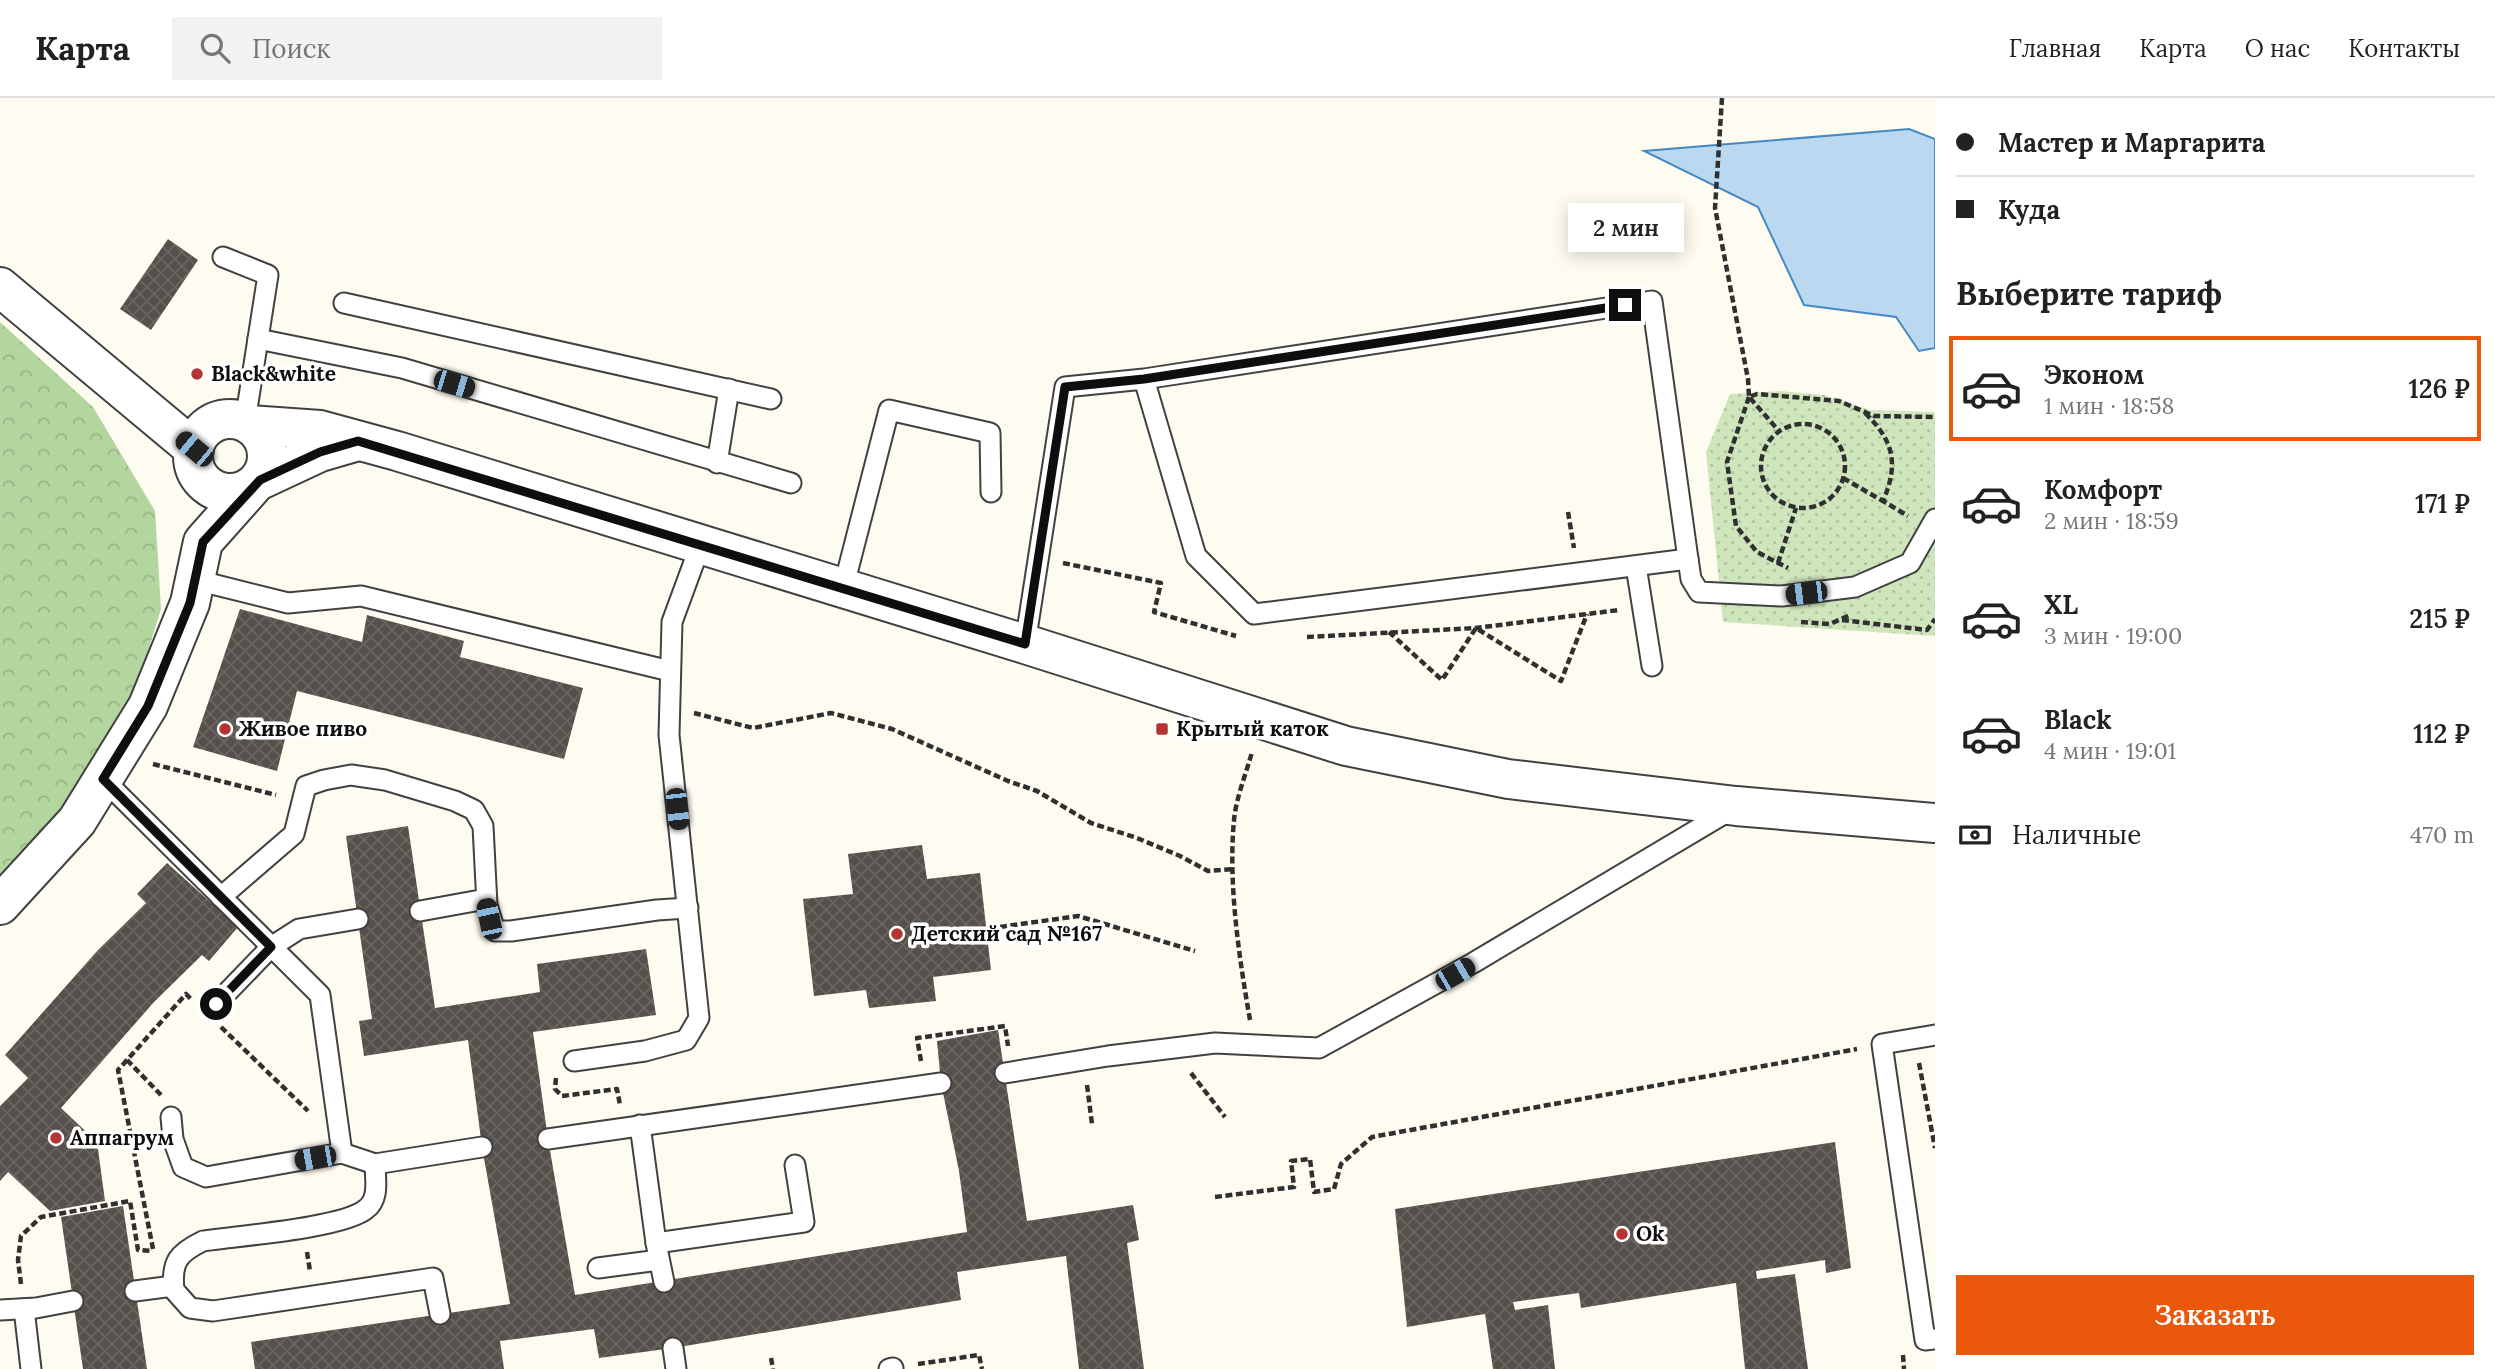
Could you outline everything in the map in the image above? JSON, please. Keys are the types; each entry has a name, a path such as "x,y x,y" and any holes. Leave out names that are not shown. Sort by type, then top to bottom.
{"street":[{"path":"0,287 116,384 195,461 204,483 214,490 226,494 239,493 320,452 358,441"},
{"path":"116,384 241,422 260,433 266,444 268,457 265,469 203,542"},
{"path":"0,905 78,821 148,706 190,603 196,580 203,542 195,461 198,437 216,422 320,430 1025,644 1346,746 1508,779 1736,806 1935,823"}],"lane":[{"path":"223,257 268,275 241,422"},
{"path":"1025,644 1065,387 1144,379 1652,301 1691,579 1699,592 1782,596 1855,587 1910,562 1935,519"},
{"path":"344,303 771,399"},
{"path":"258,339 402,368 791,483"},
{"path":"1144,379 1196,556 1254,614 1688,559"},
{"path":"717,463 729,389"},
{"path":"843,589 889,410 990,433 991,492"},
{"path":"574,1060 645,1051 686,1040 699,1018 669,735 672,622 700,546"},
{"path":"1636,566 1652,666"},
{"path":"196,580 288,603 361,596 670,671"},
{"path":"221,897 294,834 306,786 351,775 385,780 455,801 474,810 482,825 486,899 489,919 495,931 511,932 657,910 688,908"},
{"path":"103,779 320,995 342,1153"},
{"path":"1009,1072 1215,1043 1319,1048 1473,963 1736,806"},
{"path":"421,911 486,899"},
{"path":"211,1012 271,947 299,929 358,919"},
{"path":"1935,1035 1882,1044 1925,1340 1935,1339"},
{"path":"548,1139 934,1084"},
{"path":"171,1117 173,1139 183,1167 206,1177 342,1153 375,1164 482,1147"},
{"path":"640,1125 657,1252 664,1282"},
{"path":"375,1164 376,1193 368,1209 344,1221 203,1241 185,1249 173,1267 174,1290 190,1308 213,1311 433,1278 440,1314"},
{"path":"598,1268 657,1252 804,1222 795,1165"},
{"path":"135,1292 173,1286"},
{"path":"0,1310 72,1301"},
{"path":"24,1309 31,1369"},
{"path":"673,1348 676,1369"}],"path":[{"path":"1721,98 1715,208 1748,379 1749,397 1727,462 1736,526 1757,552 1790,569"},
{"path":"1749,397 1757,394 1813,397 1839,401 1874,416 1935,417"},
{"path":"1749,397 1779,431"},
{"path":"1862,410 1879,427 1891,449 1893,470 1883,501"},
{"path":"1807,424 1821,428 1833,437 1841,449 1845,464 1843,478 1837,491 1826,501 1814,506 1797,507 1777,499 1763,478 1763,452 1779,431 1793,425 1807,424"},
{"path":"1843,478 1915,520"},
{"path":"1779,563 1797,507"},
{"path":"1568,512 1578,573"},
{"path":"1389,632 1442,680 1476,628 1561,681 1588,613"},
{"path":"1842,620 1927,630 1935,619"},
{"path":"1807,623 1830,624"},
{"path":"670,705 753,728 831,713 892,729 996,776 1037,791 1091,823 1148,843 1208,871 1234,869"},
{"path":"1250,1019 1238,954 1234,818 1255,740"},
{"path":"152,764 302,801"},
{"path":"1000,927 1078,916 1195,951"},
{"path":"152,1243 118,1070 186,994 211,1012 302,1104"},
{"path":"934,1084 918,1038 1005,1026 1009,1072"},
{"path":"1215,1197 1294,1187 1291,1161 1310,1158 1314,1192 1334,1189 1341,1164 1372,1137 1882,1044"},
{"path":"127,1060 169,1103 171,1117"},
{"path":"1920,1070 1935,1148"},
{"path":"1191,1073 1225,1116"},
{"path":"1085,1076 1093,1124"},
{"path":"572,1096 617,1089 620,1109"},
{"path":"24,1309 18,1261 21,1236 41,1217 130,1201 138,1250 153,1251"},
{"path":"942,1360 979,1355 982,1369"},
{"path":"771,1358 773,1369"}],"green space":[{"path":"0,322 93,407 155,511 161,609 136,689 103,759 0,888"},
{"path":"1780,391 1824,395 1870,410 1935,412 1935,636 1723,622 1706,452 1730,394"}],"water":[{"path":"1909,129 1935,139 1935,348 1919,351 1896,317 1804,305 1758,207 1644,151"}],"building":[{"path":"168,239 198,260 151,330 120,309"},
{"path":"240,609 362,642 367,615 464,641 460,657 583,688 564,759 297,691 277,771 193,747"},
{"path":"408,826 435,1008 540,992 537,964 646,949 656,1015 533,1032 575,1295 967,1232 959,1171 941,1083 937,1041 998,1030 1027,1221 1133,1205 1139,1240 1127,1243 1144,1369 1079,1369 1066,1256 957,1272 961,1300 673,1348 599,1358 594,1329 500,1341 504,1369 255,1369 251,1342 510,1304 482,1147 468,1040 364,1056 359,1021 372,1019 346,836"},
{"name":"Детский сад №167","path":"922,845 927,879 980,873 991,970 933,977 936,1001 869,1008 866,990 814,996 803,899 853,894 848,854"},
{"path":"167,863 238,927 209,961 202,955 154,1002 61,1108 97,1142 105,1201 50,1211 8,1172 0,1181 0,1106 28,1078 5,1055 98,950 146,903 137,894"},
{"name":"Ok","path":"1835,1142 1851,1268 1826,1273 1825,1260 1756,1271 1757,1279 1795,1274 1808,1369 1745,1369 1736,1283 1581,1308 1579,1293 1513,1302 1515,1310 1548,1305 1555,1369 1493,1369 1485,1314 1407,1327 1395,1209"},
{"path":"123,1206 147,1369 83,1369 61,1217"}],"place":[{"name":"Black&white","path":"197,374"},
{"name":"Живое пиво","path":"225,729"},
{"name":"Крытый каток","path":"1162,729"},
{"name":"Детский сад №167","path":"897,934"},
{"name":"Аппагрум","path":"56,1138"},
{"name":"Ok","path":"1622,1234"}],"route":[{"path":"216,1004 271,947 103,779 148,706 190,603 203,542 260,480 320,452 358,441 1025,644 1065,387 1144,379 1625,305"}]}
